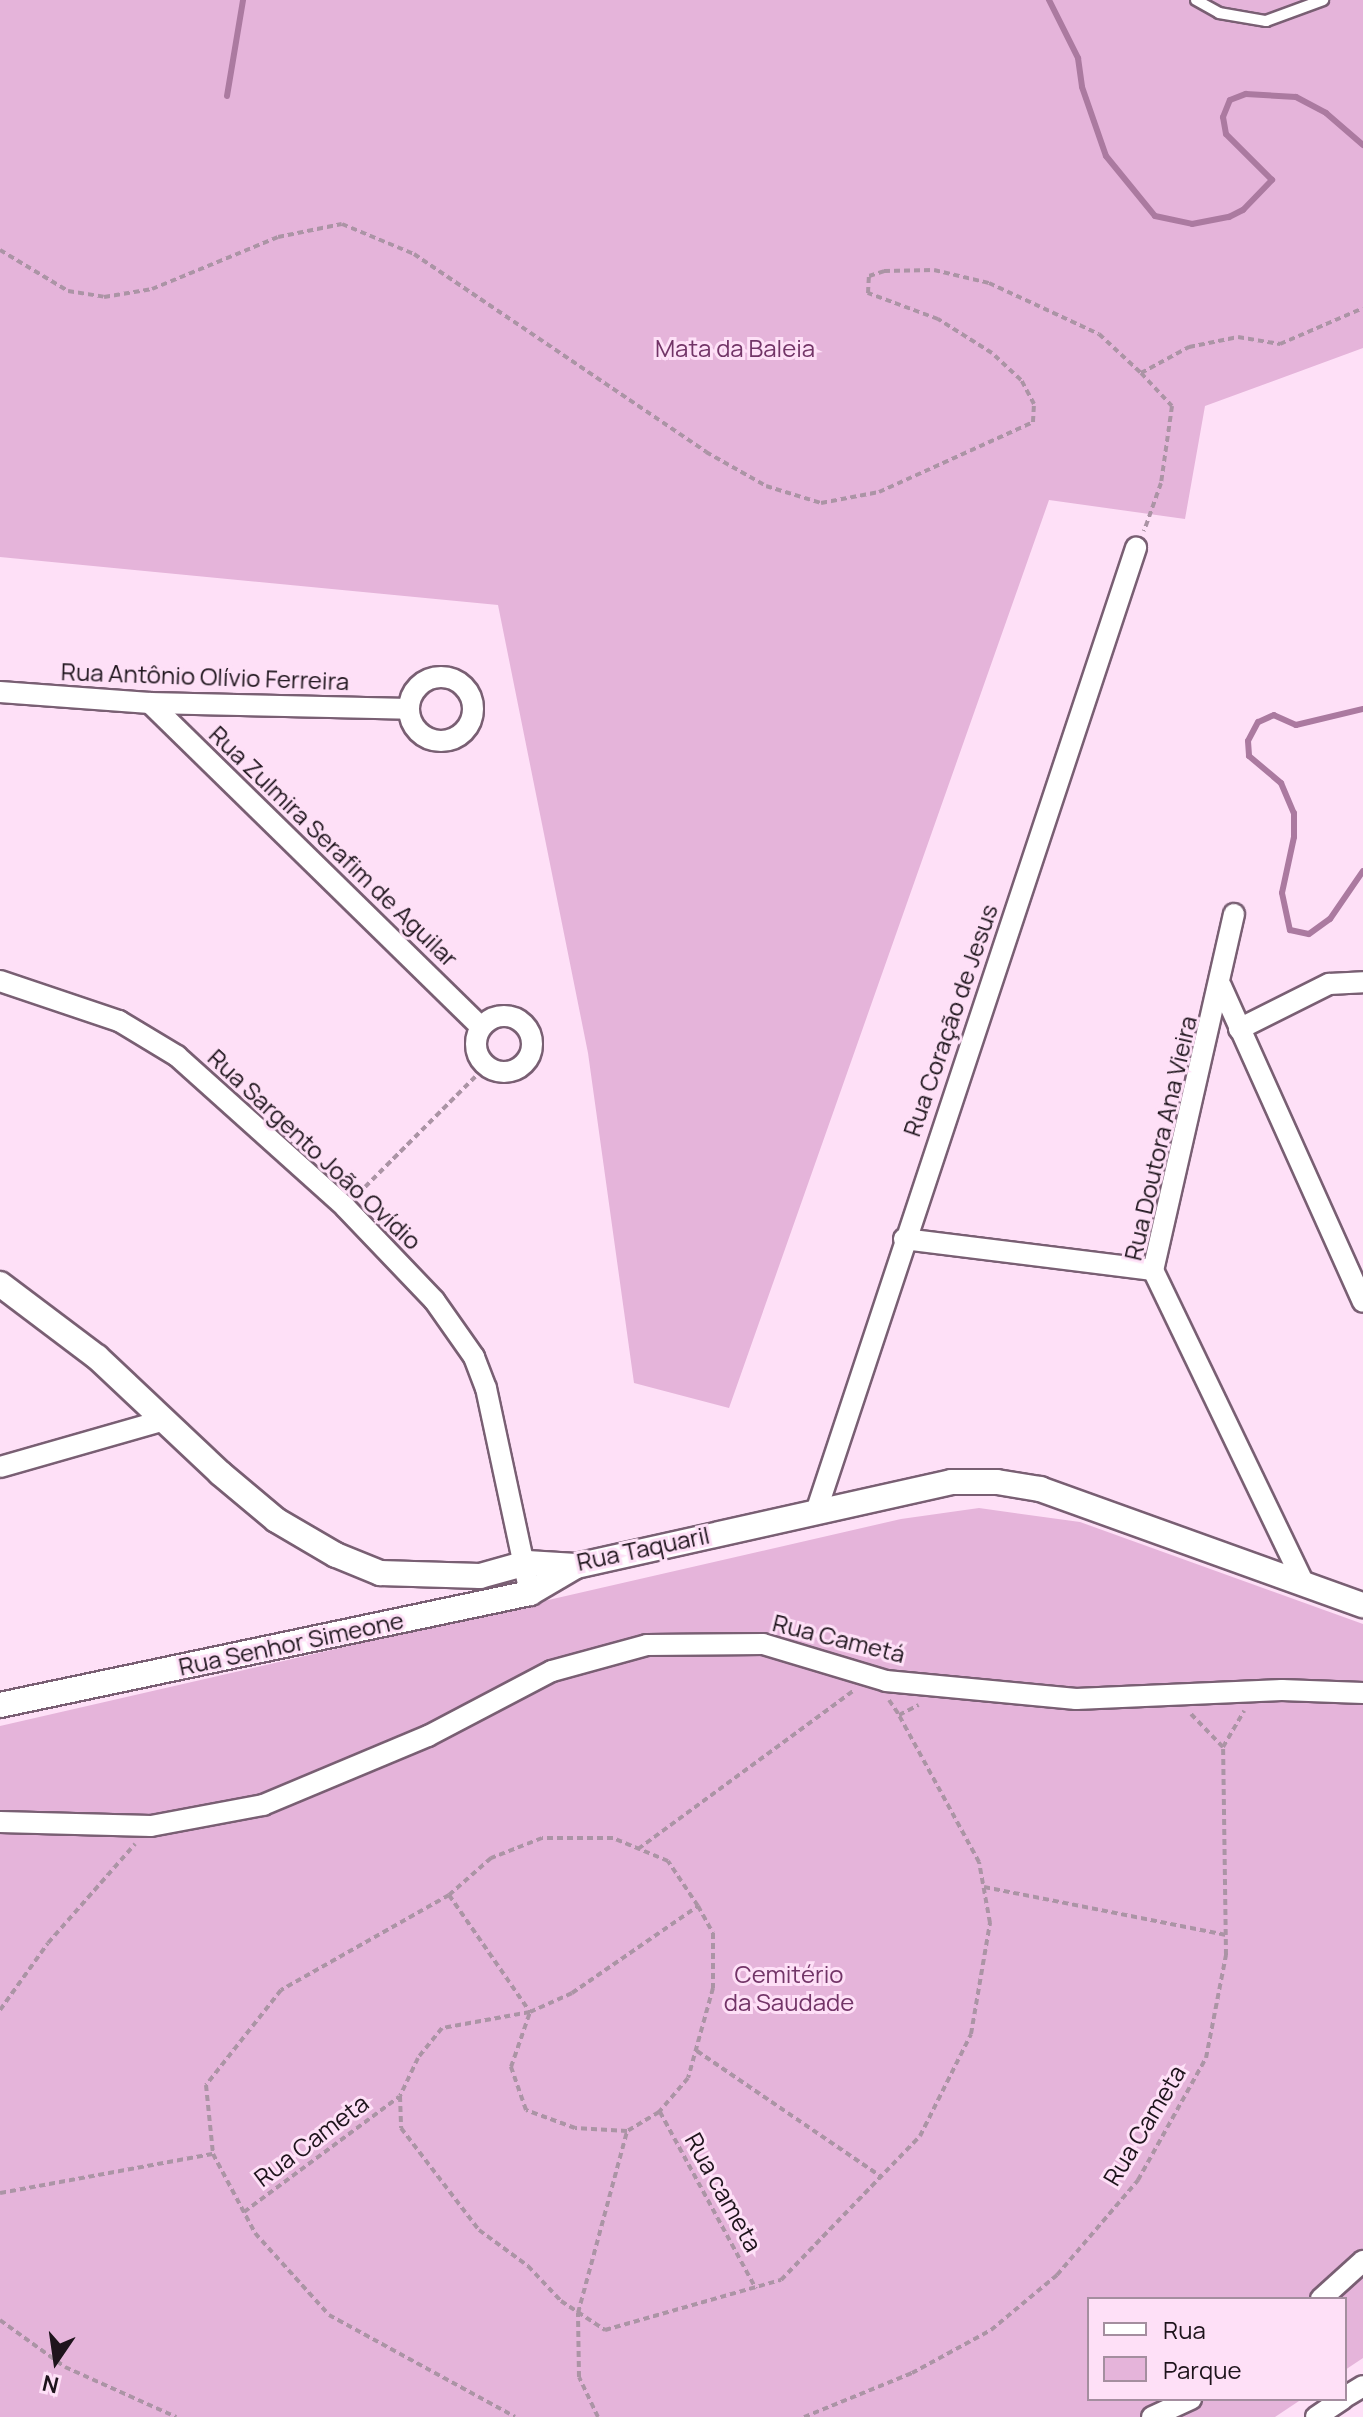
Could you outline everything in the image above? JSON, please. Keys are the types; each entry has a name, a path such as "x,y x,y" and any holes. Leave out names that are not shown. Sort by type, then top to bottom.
{"street":[{"name":"Rua Coração de Jesus","path":"817,1509 904,1239 1136,548"},
{"name":"Rua Antônio Olívio Ferreira","path":"0,692 150,703 409,709"},
{"name":"Rua Zulmira Serafim de Aguilar","path":"150,703 481,1027"},
{"name":"Rua Doutora Ana Vieira","path":"1234,914 1221,986 1153,1270 1303,1582"},
{"name":"Rua Sargento João Ovídio","path":"0,981 71,1002 145,1034 227,1097 345,1207 434,1300 474,1357 527,1563 530,1593"},
{"path":"1239,1029 1329,984 1363,982"},
{"path":"1221,986 1363,1302"},
{"path":"497,1016 520,1020 532,1043 526,1061 514,1070 486,1066 476,1047 481,1027 497,1016"},
{"path":"904,1239 1153,1270"},
{"name":"Rua Taquaril","path":"0,1284 97,1357 162,1421 276,1520 336,1555 380,1573 480,1576 527,1563 576,1566 817,1509 951,1482 997,1482 1040,1489 1363,1605"},
{"path":"0,1467 162,1421"},
{"name":"Rua Senhor Simeone","path":"0,1705 530,1593 576,1566"},
{"name":"Rua Cametá","path":"0,1822 151,1826 263,1805 428,1736 552,1671 647,1645 763,1644 873,1677 1076,1699 1255,1691 1363,1693"},
{"path":"1323,2297 1363,2261"},
{"path":"1152,2417 1187,2401"},
{"path":"1316,2417 1340,2401"}],"lane":[{"path":"1196,0 1219,13 1266,21 1323,0"}],"path":[{"path":"0,250 68,291 104,297 152,289 278,237 342,224 414,254 706,452 766,486 821,503 879,492 1033,422 1034,404 1021,380 938,319 868,293 869,276 884,271 934,270 989,283 1099,334 1172,406 1161,483 1136,548"},
{"path":"1141,373 1189,347 1238,337 1280,344 1363,308"},
{"path":"345,1207 486,1066"},
{"path":"638,1849 873,1677"},
{"name":"Rua Cameta","path":"698,1906 572,1993 530,2012 442,2028 418,2058 400,2096 401,2128 479,2230 578,2313 605,2330 781,2280 920,2136 971,2034 990,1923 979,1862 899,1715 873,1677"},
{"path":"899,1715 953,1687"},
{"path":"1173,1695 1223,1747 1255,1691"},
{"name":"Rua Cameta","path":"804,2417 912,2373 991,2330 1057,2275 1138,2180 1206,2058 1226,1935 1223,1747"},
{"path":"0,2010 48,1943 151,1826"},
{"path":"449,1895 530,2012 511,2067 526,2110 575,2128 627,2131 659,2112 688,2078 697,2051 713,1988 713,1933 668,1861 613,1838 542,1838 491,1858 449,1895 281,1990 206,2085 213,2154 255,2233 329,2315 515,2417"},
{"path":"984,1887 1226,1935"},
{"path":"697,2051 882,2177"},
{"name":"Rua Cameta","path":"244,2212 400,2096"},
{"name":"Rua cameta","path":"659,2112 756,2289"},
{"path":"598,2417 579,2377 578,2313 627,2131"},
{"path":"0,2193 213,2154"},
{"path":"0,2320 65,2367 176,2417"}],"green space":[{"name":"Mata da Baleia","path":"0,0 1363,0 1363,348 1205,406 1185,519 1049,500 729,1408 634,1383 588,1053 498,605 0,557"},
{"name":"Cemitério da Saudade","path":"979,1508 1080,1522 1363,1624 1363,2358 1347,2369 1347,2297 1087,2297 1087,2401 1299,2401 1275,2417 0,2417 0,1726 901,1519"}],"waterway":[{"path":"227,96 243,0"},
{"path":"1049,0 1078,58 1082,87 1106,156 1155,216 1192,224 1229,217 1243,210 1272,180 1226,134 1223,117 1230,100 1246,94 1296,97 1326,113 1363,145"},
{"path":"1363,709 1296,725 1274,715 1258,722 1248,741 1249,756 1281,783 1294,813 1294,837 1282,893 1290,930 1309,934 1330,919 1363,871"}]}
